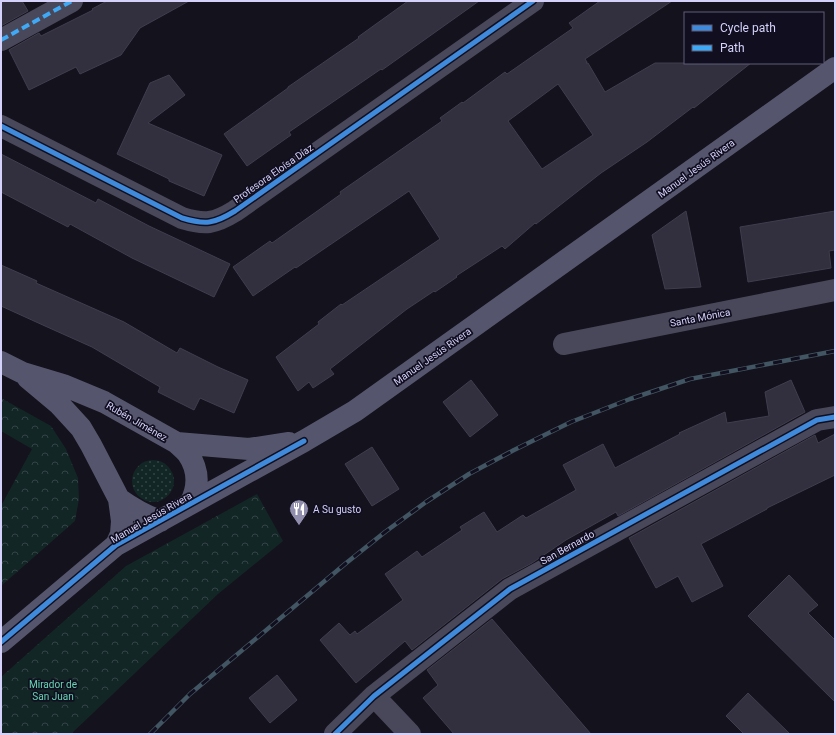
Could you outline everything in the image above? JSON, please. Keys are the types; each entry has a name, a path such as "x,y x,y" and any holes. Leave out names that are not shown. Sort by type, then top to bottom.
{"main road":[{"name":"Manuel Jesús Rivera","path":"1,642 116,545 304,441 355,411 835,68"},
{"name":"Rubén Jiménez","path":"1,362 23,373 63,385 104,402 176,443 249,449 304,441"},
{"name":"Rubén Jiménez","path":"23,373 59,404 81,428 119,499 122,521 121,534 116,545"},
{"path":"176,443 188,453 195,468 197,483 194,496 190,504"},
{"path":"119,499 144,515 160,521"}],"street":[{"path":"1,40 72,1"},
{"name":"Profesora Eloísa Díaz","path":"1,126 182,218 196,222 210,222 223,218 235,211 533,1"},
{"name":"Santa Mónica","path":"564,344 835,290"},
{"name":"San Bernardo","path":"335,734 374,696 510,589 817,420 835,416"},
{"path":"374,696 410,734"}],"green space":[{"path":"1,398 51,426 66,449 78,478 79,499 75,521 1,586 1,506 32,449 1,431"},
{"path":"149,460 157,460 165,463 171,469 174,481 171,493 165,499 157,502 149,502 141,499 135,493 132,485 132,477 135,469 141,463"},
{"name":"Mirador de San Juan","path":"257,494 283,541 218,594 71,734 1,734 1,677 126,566"}],"building":[{"path":"1,1 22,1 28,11 1,26"},
{"path":"107,1 189,1 140,28 121,55 80,74 76,67 29,90 9,50 39,33 41,36 93,10 92,9"},
{"path":"408,1 479,1 382,70 381,69 289,132 291,135 247,166 224,134 288,87 359,38 358,37"},
{"path":"600,1 672,1 585,59 587,62 586,63 588,63 605,92 655,63 750,64 694,108 693,107 647,142 601,173 536,224 535,223 505,249 502,246 456,276 457,277 435,292 434,291 407,309 330,369 334,374 313,388 309,382 298,391 276,357 319,324 318,322 341,304 342,305 440,239 409,191 253,296 233,267 270,241 272,243 341,194 340,192 442,121 440,118 462,102 463,103 505,72 507,74 573,28 569,23","holes":["558,84 593,135 542,169 508,121"]},
{"path":"169,75 185,95 148,123 222,155 204,196 169,181 169,179 117,154 150,83"},
{"path":"1,154 96,203 98,199 149,226 230,264 214,297 132,258 70,224 68,227 1,192"},
{"path":"686,211 701,287 665,289 652,235"},
{"path":"835,211 835,250 829,251 831,268 748,282 740,227"},
{"path":"1,265 37,281 36,283 124,322 177,353 180,348 248,380 234,413 200,398 194,410 158,392 160,387 92,347 1,306"},
{"path":"471,380 498,415 470,437 443,402"},
{"path":"791,380 805,412 618,516 616,512 566,540 532,563 502,579 412,650 405,641 356,683 320,640 339,623 350,635 355,631 357,634 403,600 385,574 417,551 422,557 462,530 460,527 484,512 497,532 523,515 526,518 576,490 563,465 603,444 615,468 680,434 679,433 725,412 727,423 769,416 765,392"},
{"path":"835,434 835,475 767,508 701,544 723,586 692,602 678,576 656,588 629,538 815,435 818,443"},
{"path":"372,447 399,489 372,506 345,464"},
{"path":"789,575 818,605 808,613 835,640 835,702 748,616"},
{"path":"492,619 591,734 454,734 423,698 438,685 427,670"},
{"path":"277,675 297,700 270,723 249,698"},
{"path":"748,693 790,734 744,734 726,716"}],"railway":[{"path":"150,734 190,694 345,564 426,502 469,474 571,422 630,399 690,379 835,351"}],"marked path":[{"path":"1,40 72,1"}],"cycle path":[{"path":"1,126 182,218 197,222 215,221 235,211 533,1"},
{"path":"335,734 374,696 510,589 817,420 835,417"},
{"path":"1,642 116,545 304,441"}],"place":[{"name":"A Su gusto","path":"299,526"}]}
